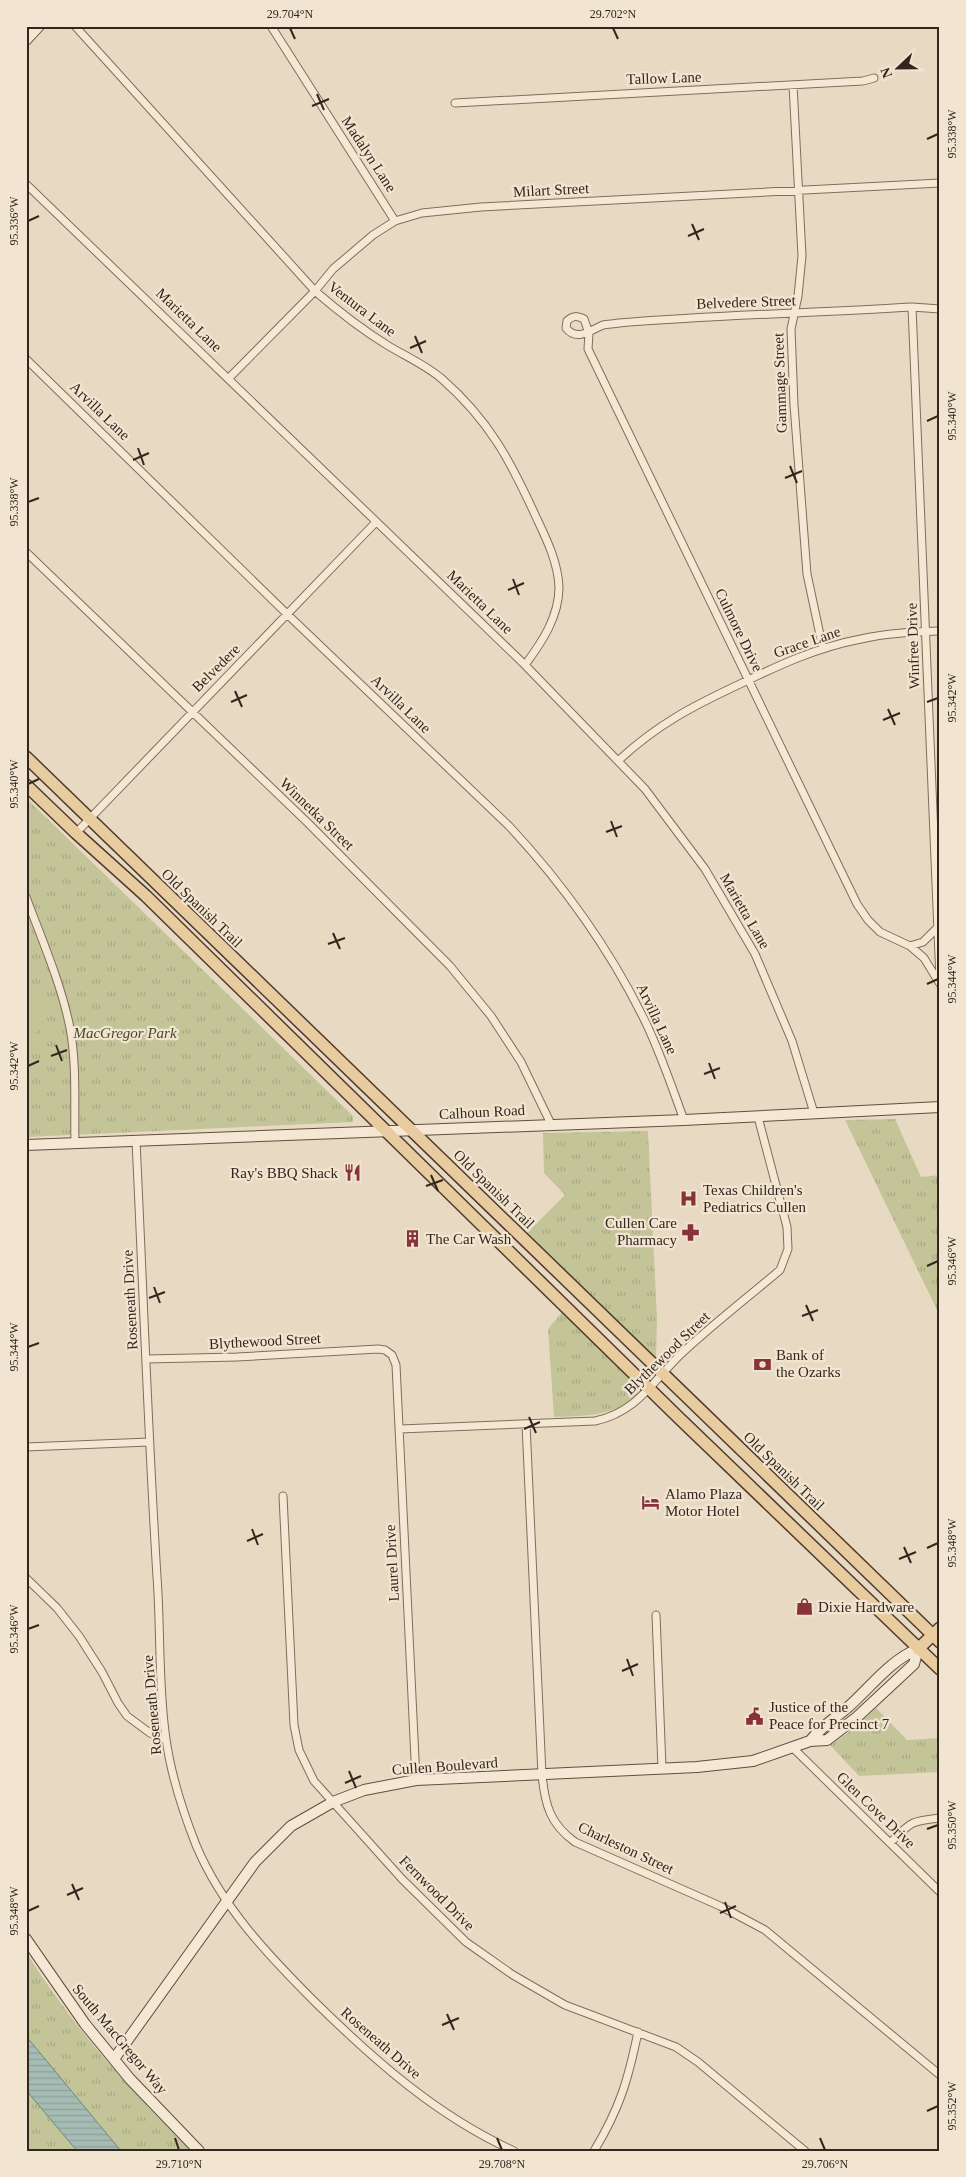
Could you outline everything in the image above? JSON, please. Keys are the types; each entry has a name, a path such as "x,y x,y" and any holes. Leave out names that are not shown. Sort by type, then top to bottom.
{"main road":[{"name":"Old Spanish Trail","path":"26,757 844,1550 937,1635"},
{"name":"Old Spanish Trail","path":"26,785 146,896 940,1669"},
{"path":"484,1225 496,1212"},
{"path":"563,1302 576,1289"},
{"path":"744,1479 759,1466"},
{"path":"830,1563 844,1550"},
{"name":"Cullen Boulevard","path":"918,1649 937,1635"}],"street":[{"path":"26,40 39,26"},
{"name":"Ventura Lane","path":"75,26 315,291 364,330 440,378 477,414 496,438 512,465 554,558 559,586 556,610 550,628 525,665"},
{"name":"Madalyn Lane","path":"270,26 395,221"},
{"name":"Tallow Lane","path":"455,103 864,81 874,78"},
{"name":"Gammage Street","path":"793,85 802,256 798,296 791,329 794,406 807,574 823,649"},
{"name":"Milart Street","path":"229,378 354,249 395,221 422,213 445,210 940,183"},
{"name":"Marietta Lane","path":"26,184 525,665 645,789 676,827 705,869 755,954 774,996 801,1067 814,1112"},
{"name":"Belvedere Street","path":"589,333 605,325 681,318 912,307 940,309"},
{"name":"Winfree Drive","path":"912,307 940,983"},
{"path":"577,316 584,319 589,333 578,335 570,333 566,328 566,321 571,317 577,316"},
{"name":"Culmore Drive","path":"589,333 588,349 861,912 880,932 910,946 930,965 940,983"},
{"name":"Arvilla Lane","path":"26,359 288,615 509,826 541,861 570,897 610,958 642,1015 684,1120"},
{"name":"Belvedere","path":"76,833 376,522"},
{"name":"Winnetka Street","path":"26,552 308,823 450,966 491,1016 521,1062 551,1124"},
{"name":"Grace Lane","path":"619,760 639,741 672,718 783,664 823,649 861,638 940,631"},
{"path":"26,897 58,986 70,1027 75,1143"},
{"path":"910,946 923,942 938,928"},
{"name":"Calhoun Road","path":"26,1145 684,1120 758,1117 814,1112 940,1108"},
{"name":"Blythewood Street","path":"400,1429 606,1419 622,1412 636,1402 681,1355 780,1270 785,1260 788,1249 787,1227 758,1117"},
{"name":"Roseneath Drive","path":"136,1141 147,1359 149,1442 166,1740 180,1798 196,1843 207,1870 227,1902 250,1933 286,1973 373,2058 432,2103 514,2151"},
{"name":"Blythewood Street","path":"147,1359 385,1350"},
{"name":"Laurel Drive","path":"385,1350 392,1355 396,1365 416,1780"},
{"name":"Charleston Street","path":"526,1424 542,1775 548,1807 554,1821 563,1833 576,1842 720,1906 765,1930 940,2075"},
{"path":"26,1447 149,1442"},
{"name":"Fernwood Drive","path":"283,1496 294,1726 298,1750 314,1781 438,1916 489,1959 565,2005 676,2047 698,2062 805,2151"},
{"path":"26,1578 57,1608 79,1636 127,1716 143,1729 166,1740"},
{"path":"656,1615 662,1768"},
{"name":"Cullen Boulevard","path":"114,2059 255,1862 291,1826 333,1802 364,1790 416,1780 696,1767 753,1761 810,1741 827,1740 856,1717 914,1664 918,1649"},
{"name":"Glen Cove Drive","path":"792,1748 940,1892"},
{"path":"890,1843 916,1820 940,1818"},
{"name":"South MacGregor Way","path":"26,1939 85,2024 130,2079 199,2151"},
{"path":"594,2151 610,2124 625,2088 638,2032"}],"green space":[{"name":"MacGregor Park","path":"26,798 353,1116 353,1122 26,1137"},
{"path":"26,971 44,1015 42,1029 26,1039"},
{"path":"895,1119 921,1177 940,1175 940,1316 845,1120"},
{"path":"648,1131 657,1319 656,1359 526,1234 565,1195 544,1173 543,1133"},
{"path":"562,1312 634,1383 638,1391 633,1399 624,1405 605,1412 585,1416 554,1417 548,1329"},
{"path":"876,1708 907,1740 940,1738 940,1772 859,1776 830,1745 856,1727"},
{"path":"26,1952 62,2005 102,2056 191,2151 26,2151"}],"shaded area":[{"path":"26,2036 121,2151 77,2151 26,2090"}],"place":[{"name":"Ray's BBQ Shack","path":"352,1173"},
{"name":"Texas Children's Pediatrics Cullen","path":"689,1199"},
{"name":"Cullen Care Pharmacy","path":"691,1232"},
{"name":"The Car Wash","path":"412,1239"},
{"name":"Bank of the Ozarks","path":"762,1364"},
{"name":"Alamo Plaza Motor Hotel","path":"651,1503"},
{"name":"Dixie Hardware","path":"804,1607"},
{"name":"Justice of the Peace for Precinct 7","path":"755,1716"}]}
